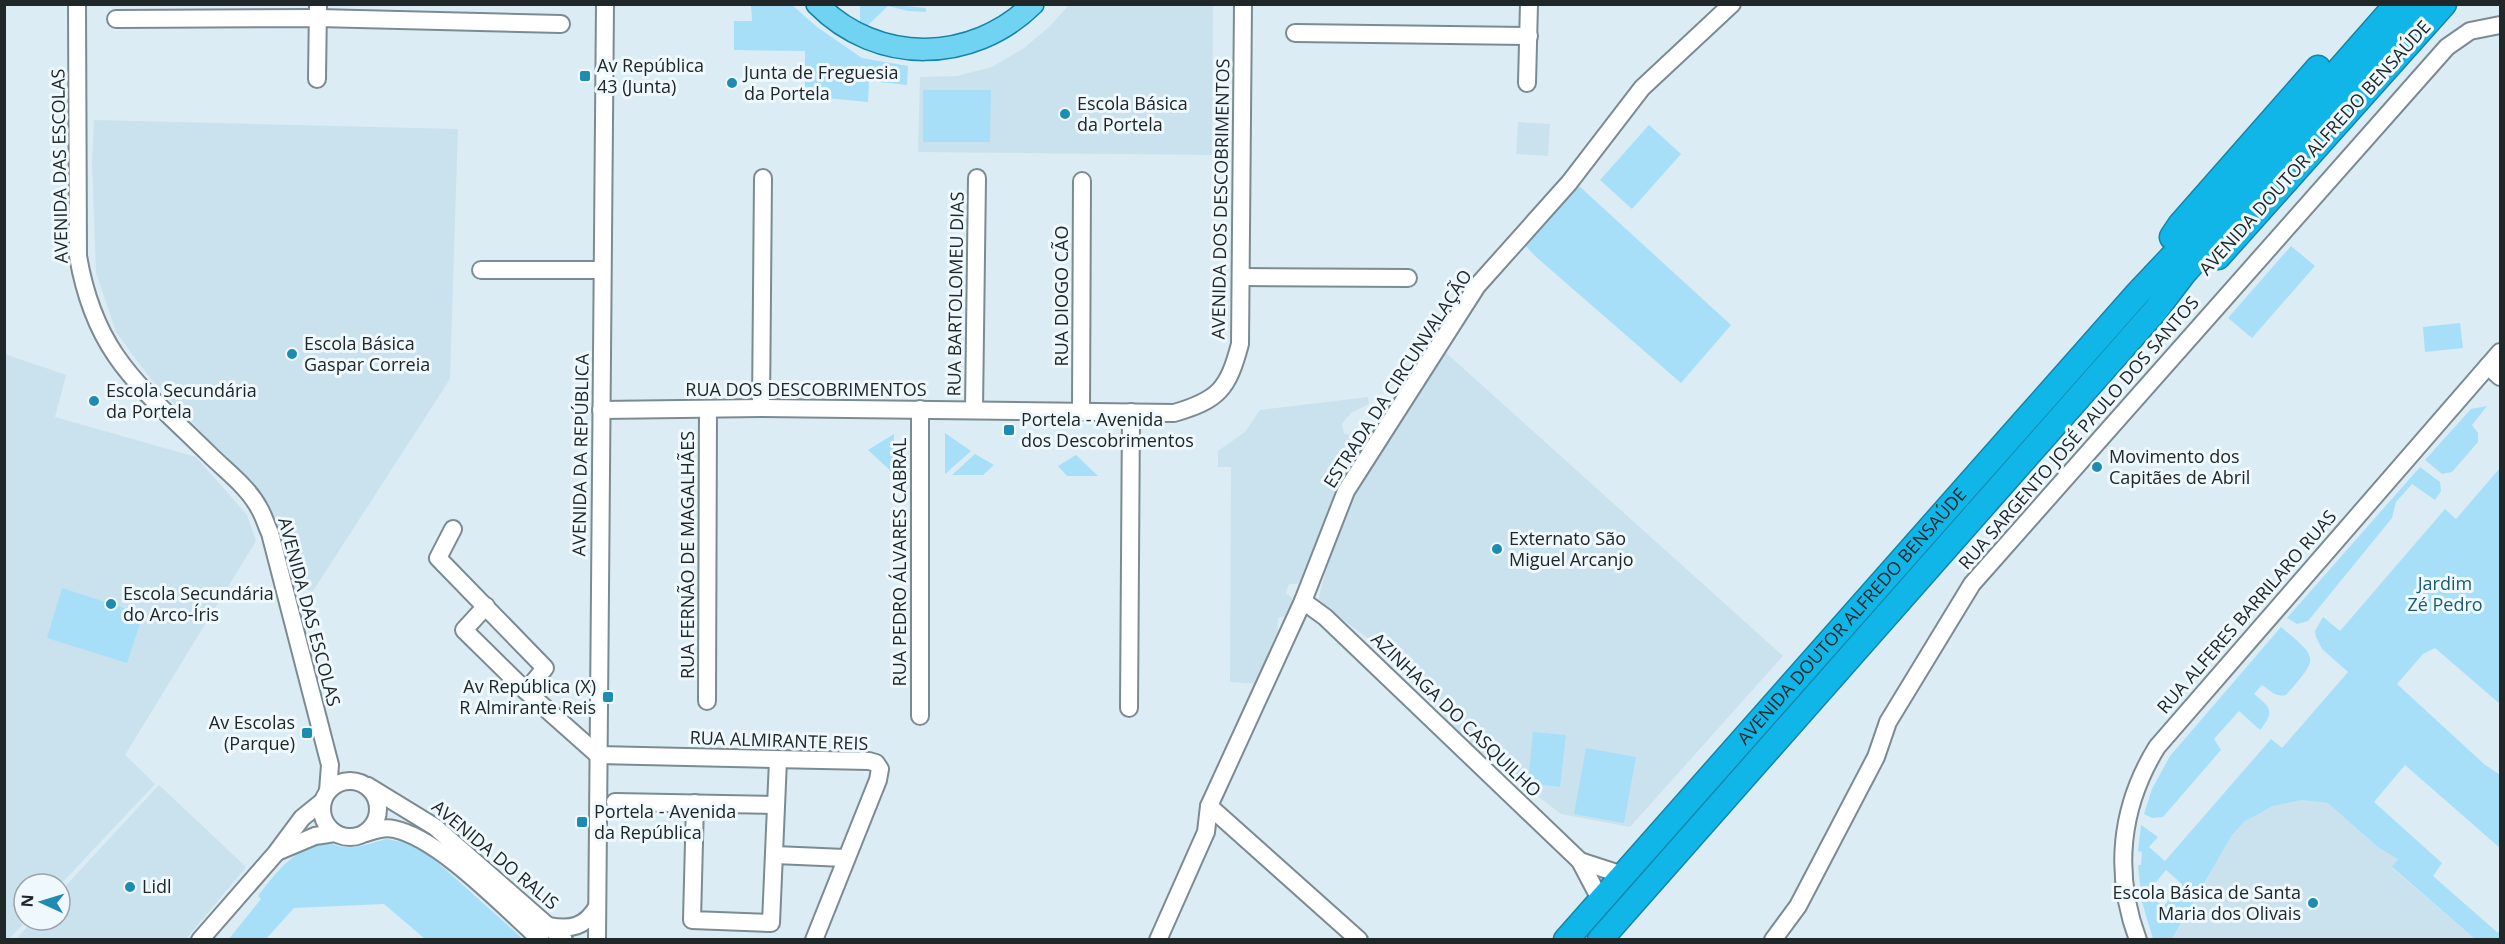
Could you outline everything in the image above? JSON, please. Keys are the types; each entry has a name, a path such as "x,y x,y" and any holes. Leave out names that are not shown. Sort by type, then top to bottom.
{"highway":[{"name":"AVENIDA DOUTOR ALFREDO BENSAÚDE","path":"2138,293 2180,225 2375,4"},
{"name":"AVENIDA DOUTOR ALFREDO BENSAÚDE","path":"1566,939 2397,4"},
{"name":"AVENIDA DOUTOR ALFREDO BENSAÚDE","path":"1600,939 2155,311 2184,273 2421,4"},
{"name":"AVENIDA DOUTOR ALFREDO BENSAÚDE","path":"2155,311 2192,284 2242,232 2444,4"}],"main road":[{"path":"817,4 838,23 870,40 923,51 959,47 977,41 1009,25 1033,4"}],"street":[{"name":"AVENIDA DA REPÚBLICA","path":"597,939 605,4"},
{"name":"AVENIDA DOS DESCOBRIMENTOS","path":"1010,410 1174,412 1202,405 1219,390 1232,373 1240,344 1243,4"},
{"path":"1527,83 1529,4"},
{"name":"ESTRADA DA CIRCUNVALAÇÃO","path":"1158,939 1206,832 1209,806 1303,601 1346,491 1477,286 1569,183 1642,88 1732,4"},
{"name":"AVENIDA DAS ESCOLAS","path":"77,8 78,256 92,314 107,345 126,372 240,484 259,507 270,533 330,765 326,796"},
{"path":"116,19 318,11 561,24"},
{"path":"317,79 318,11"},
{"name":"RUA SARGENTO JOSÉ PAULO DOS SANTOS","path":"1773,939 1798,906 1876,757 1887,722 1972,584 2447,47 2470,31 2500,25"},
{"path":"1295,33 1528,36"},
{"path":"761,408 763,178"},
{"name":"RUA BARTOLOMEU DIAS","path":"974,410 977,178"},
{"name":"RUA DIOGO CÃO","path":"1081,411 1082,181"},
{"path":"481,270 602,270"},
{"path":"1241,277 1408,278"},
{"name":"RUA ALFERES BARRILARO RUAS","path":"2138,939 2123,884 2123,844 2130,802 2146,764 2157,747 2494,371 2500,352"},
{"name":"RUA DOS DESCOBRIMENTOS","path":"601,410 761,408 1010,410"},
{"name":"RUA FERNÃO DE MAGALHÃES","path":"707,701 708,409"},
{"name":"RUA PEDRO ÁLVARES CABRAL","path":"920,409 920,716"},
{"path":"1129,708 1131,412"},
{"path":"453,529 438,558 545,668 526,691"},
{"name":"AZINHAGA DO CASQUILHO","path":"1303,601 1325,617 1580,861 1601,901"},
{"path":"486,606 464,630 526,691 598,755"},
{"name":"RUA ALMIRANTE REIS","path":"598,755 876,763 880,770 878,780 814,939"},
{"path":"695,803 692,920 771,923 778,760"},
{"path":"200,939 276,853 302,818 337,784 347,780 358,781 368,786 374,793 379,810 373,827 356,837 345,837 335,833 329,828 323,815 326,796"},
{"name":"AVENIDA DO RALIS","path":"368,786 435,827 545,933"},
{"path":"615,802 777,805"},
{"path":"1209,806 1359,939"},
{"name":"AVENIDA DO RALIS","path":"366,833 379,829 393,829 417,838 441,851 545,933 564,939"},
{"path":"276,853 315,836 335,833"},
{"path":"775,855 845,858"},
{"name":"AZINHAGA DO CASQUILHO","path":"1580,861 1623,875"},
{"path":"545,933 575,928 590,919 597,907"}],"shaded area":[{"name":"Escola Básica da Portela","path":"1069,5 1213,5 1212,155 918,152 920,77 957,76 992,67 1024,48 1049,27"},
{"name":"Escola Básica Gaspar Correia","path":"94,120 458,129 450,379 313,591 295,587 263,497 149,377 116,332 96,273 92,163"},
{"path":"1518,122 1550,124 1548,156 1516,154"},
{"name":"Externato São Miguel Arcanjo","path":"1444,351 1783,656 1630,827 1561,814 1465,740 1389,654 1318,601 1344,496"},
{"name":"Escola Secundária do Arco-Íris","path":"5,354 66,375 55,417 196,457 247,515 256,541 125,755 155,784 72,872 12,872 12,932 16,932 5,940"},
{"path":"1368,397 1369,404 1351,413 1342,424 1344,434 1353,435 1344,451 1355,458 1340,482 1299,584 1289,584 1286,593 1292,598 1293,603 1287,616 1278,618 1277,643 1259,684 1230,682 1231,467 1218,467 1218,451 1245,432 1260,410"},
{"path":"159,785 246,867 186,939 16,939 23,932 72,932 72,879"},
{"name":"Escola Básica de Santa Maria dos Olivais","path":"2301,800 2329,803 2379,848 2399,859 2392,868 2475,939 2172,940 2232,835 2245,821 2258,812 2285,802"}],"green space":[{"path":"751,5 792,5 817,27 862,58 908,66 907,85 869,81 868,102 805,96 805,51 734,50 734,21 752,21"},
{"path":"860,5 896,5 926,8 926,12 908,11 888,6 867,26 860,22"},
{"path":"923,90 991,90 990,142 923,142"},
{"path":"1649,125 1681,154 1632,209 1600,180"},
{"path":"1579,186 1731,325 1681,383 1525,245"},
{"path":"2291,246 2315,266 2252,338 2228,318"},
{"path":"2460,323 2463,348 2425,352 2423,327"},
{"path":"2487,406 2472,425 2478,433 2478,442 2452,472 2442,474 2425,460 2471,409"},
{"path":"945,433 971,451 945,474"},
{"path":"894,434 893,473 868,450"},
{"path":"975,454 994,465 983,475 952,475"},
{"path":"1076,455 1098,476 1067,476 1058,466"},
{"name":"Jardim Zé Pedro","path":"2420,467 2440,482 2441,491 2435,500 2412,484 2396,502 2392,518 2308,621 2297,624 2287,618"},
{"name":"Jardim Zé Pedro","path":"2500,468 2500,704 2435,648 2423,654 2397,684 2484,764 2500,775 2500,848 2405,765 2374,802 2442,863 2433,876 2498,933 2500,930 2500,939 2475,939 2392,867 2398,859 2379,848 2328,803 2301,800 2273,806 2245,821 2232,835 2172,939 2153,939 2142,902 2138,865 2141,865 2142,852 2138,851 2141,825 2158,837 2149,847 2165,861 2271,739 2282,748 2348,672 2322,649 2316,637 2315,631 2323,617 2340,631 2445,509 2456,519","holes":["2166,870 2182,884 2163,907 2147,893"]},
{"path":"62,588 143,614 127,663 47,638"},
{"path":"2281,627 2308,653 2309,665 2304,673 2286,695 2276,694 2262,685 2254,694 2267,707 2269,714 2260,730 2239,711 2214,739 2221,750 2163,817 2152,818 2144,814 2152,789 2170,756"},
{"path":"1533,732 1566,735 1560,787 1528,783"},
{"path":"1586,748 1636,757 1624,823 1574,814"},
{"path":"386,839 403,842 427,853 523,939 425,939 384,904 294,908 266,939 228,940 261,899 258,896 264,888 296,855 316,845 327,843 342,847 355,847"}],"place":[{"name":"Av República 43 (Junta)","path":"585,76"},
{"name":"Junta de Freguesia da Portela","path":"732,83"},
{"name":"Escola Básica da Portela","path":"1065,114"},
{"name":"Escola Básica Gaspar Correia","path":"292,354"},
{"name":"Escola Secundária da Portela","path":"94,401"},
{"name":"Portela - Avenida dos Descobrimentos","path":"1009,430"},
{"name":"Movimento dos Capitães de Abril","path":"2097,467"},
{"name":"Externato São Miguel Arcanjo","path":"1497,549"},
{"name":"Escola Secundária do Arco-Íris","path":"111,604"},
{"name":"Av República (X) R Almirante Reis","path":"608,697"},
{"name":"Av Escolas (Parque)","path":"307,733"},
{"name":"Portela - Avenida da República","path":"582,822"},
{"name":"Lidl","path":"130,887"},
{"name":"Escola Básica de Santa Maria dos Olivais","path":"2313,903"}]}
